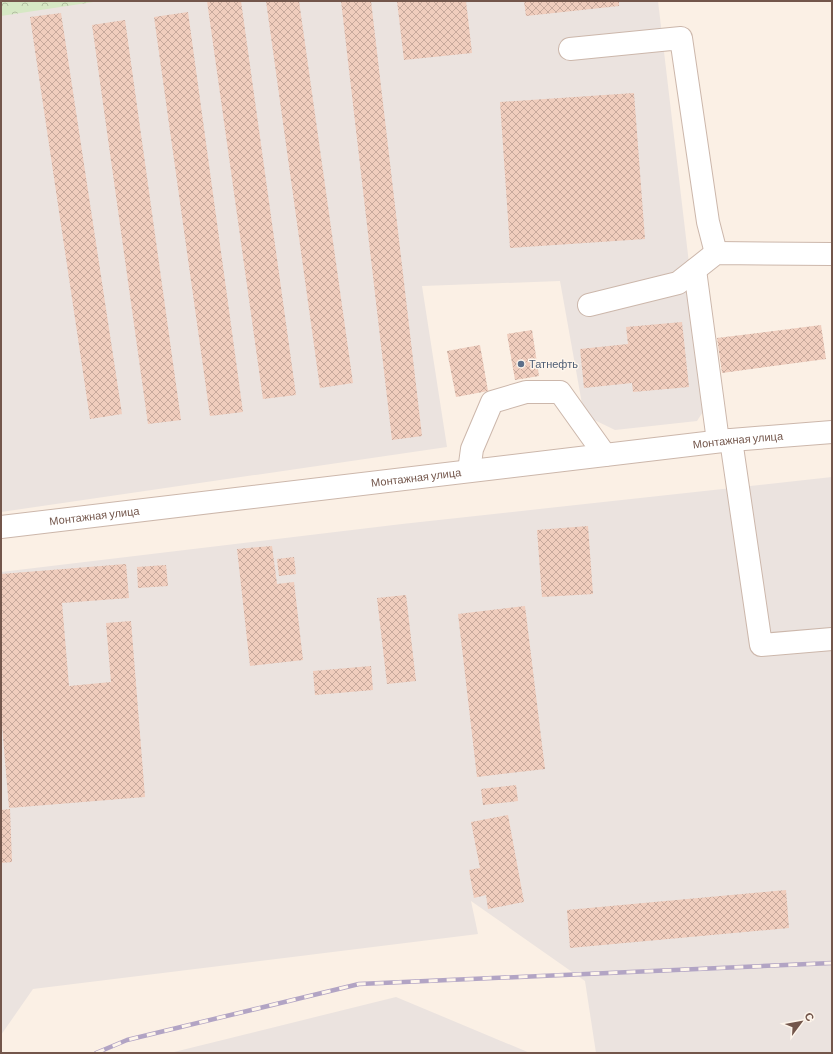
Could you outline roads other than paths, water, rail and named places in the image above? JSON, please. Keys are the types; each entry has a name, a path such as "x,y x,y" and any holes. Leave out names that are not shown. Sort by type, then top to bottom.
{"street":[{"path":"570,49 681,38 708,222 716,253"},
{"path":"589,305 678,283 716,253 832,254"},
{"path":"695,270 762,645 832,639"},
{"path":"470,471 472,449 492,402 526,392 560,392 605,456"},
{"name":"Монтажная улица","path":"1,527 605,456 725,440 832,432"}],"railway":[{"path":"96,1053 127,1040 359,984 832,963"}],"place":[{"name":"Татнефть","path":"521,364"}]}
